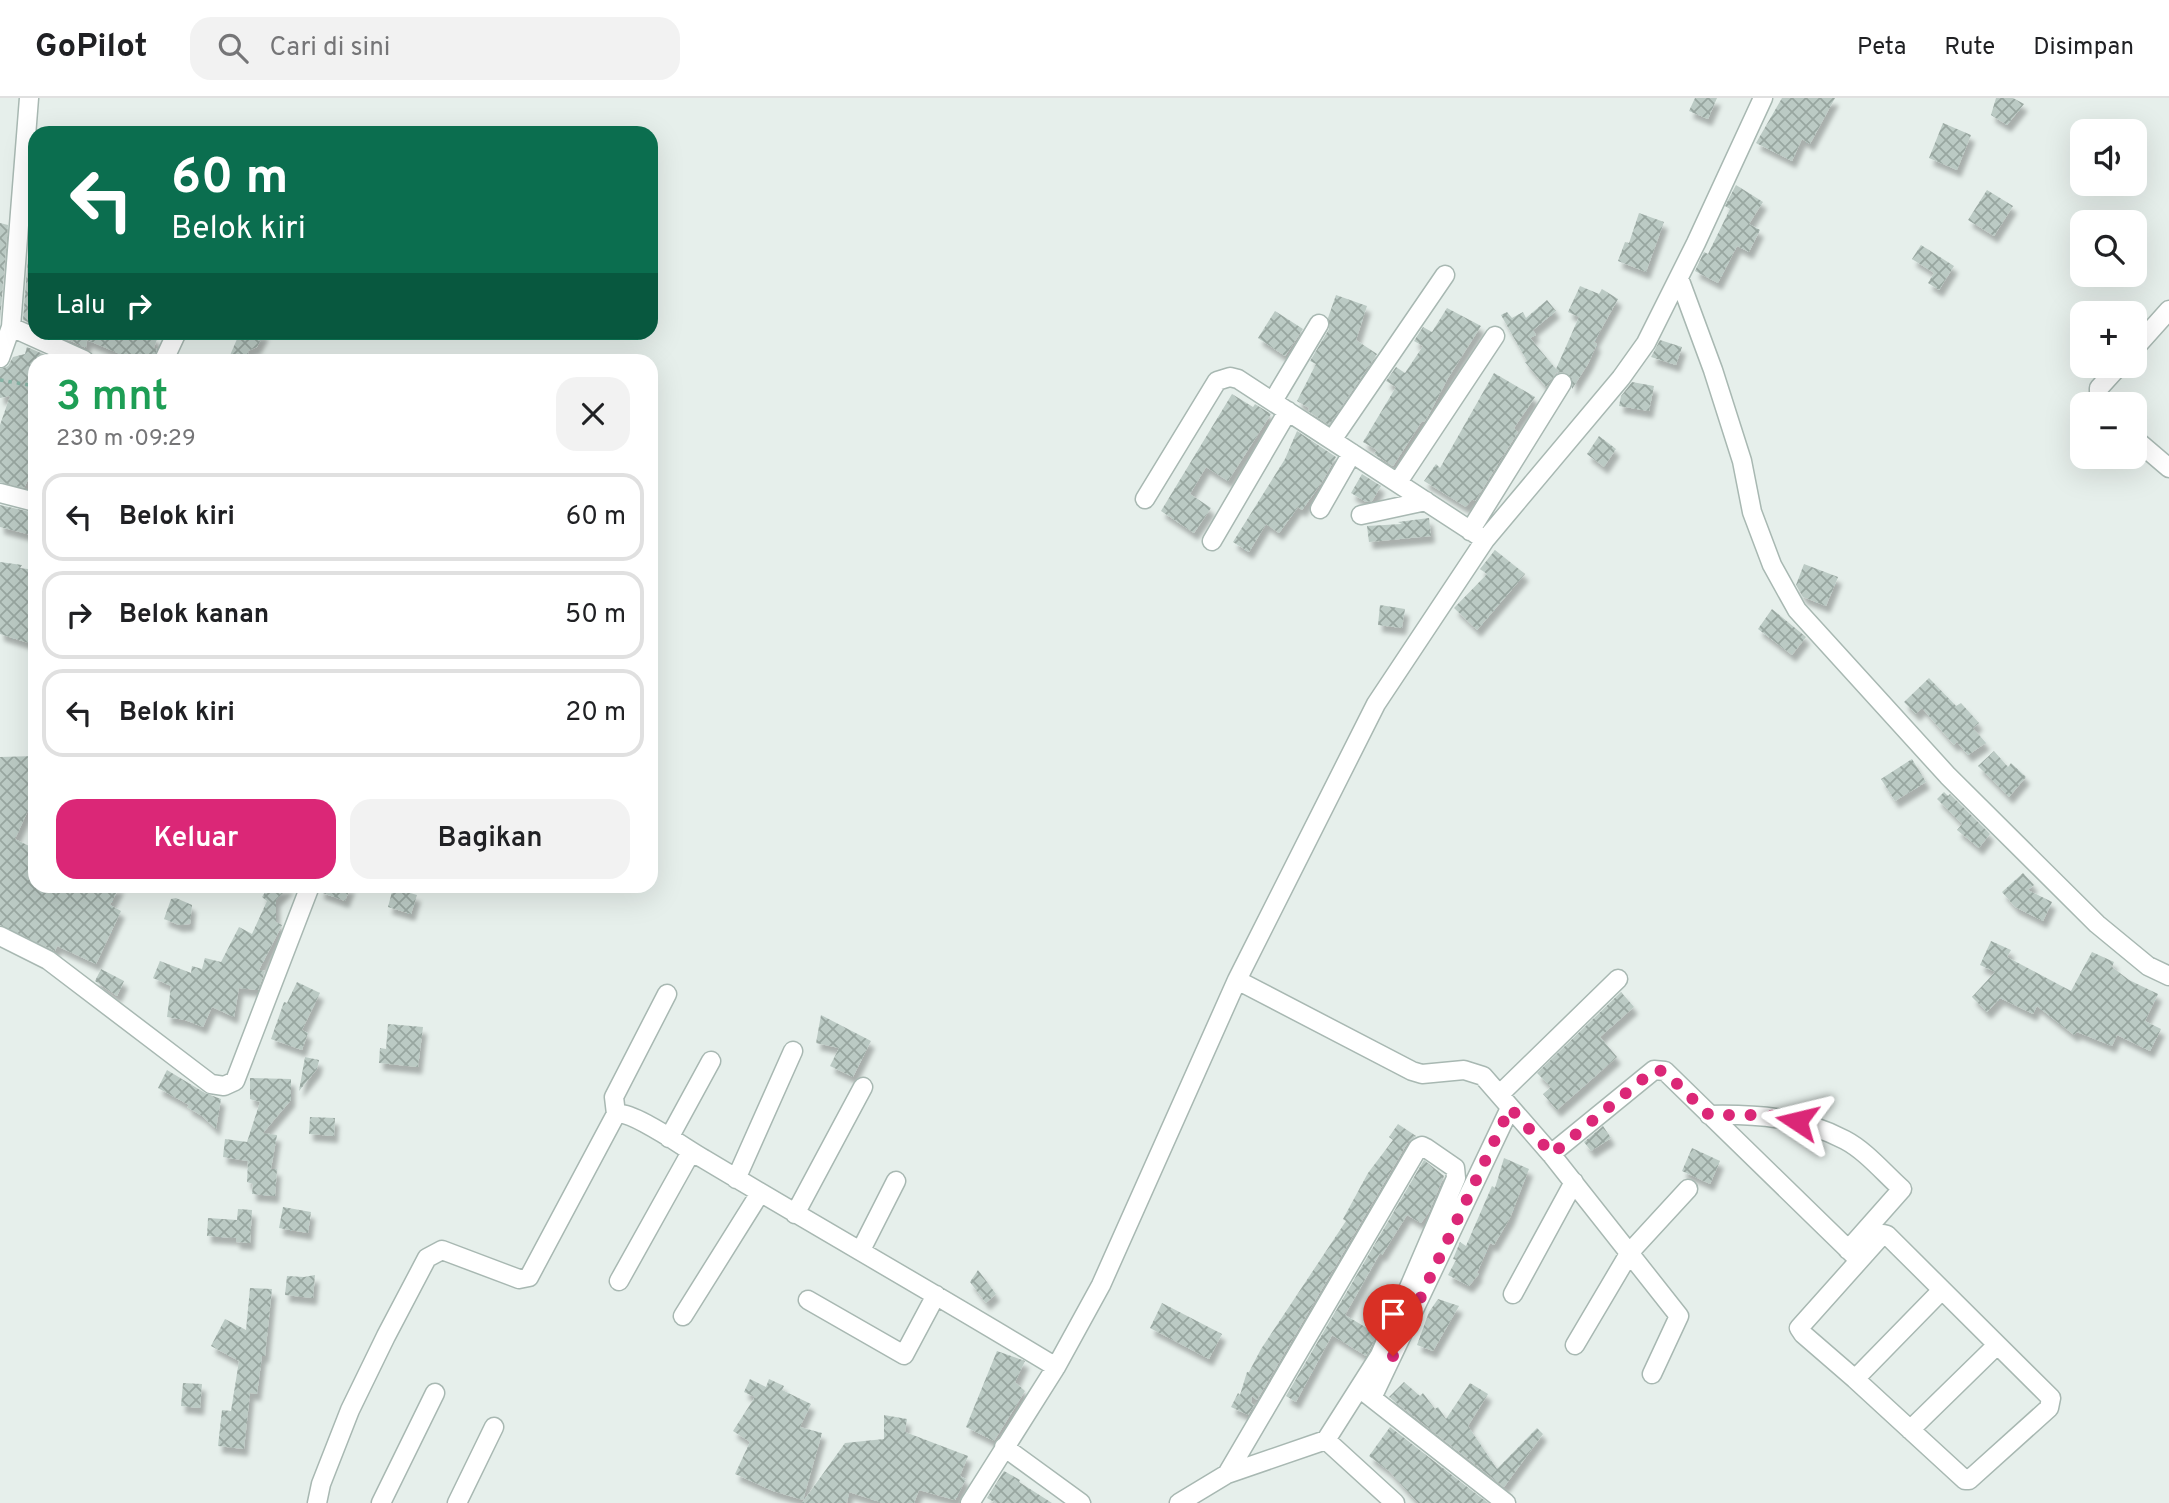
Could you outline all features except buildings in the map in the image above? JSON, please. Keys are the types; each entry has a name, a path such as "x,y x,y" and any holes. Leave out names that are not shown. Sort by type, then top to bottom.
{"street":[{"path":"0,358 11,327 29,98"},
{"path":"1477,536 1621,378 1646,343 1763,98"},
{"path":"1332,440 1445,275"},
{"path":"1679,278 1734,435 1752,512 1772,565 1797,610 1948,776 2088,915 2148,966 2169,976"},
{"path":"2147,335 2169,310"},
{"path":"1212,541 1319,324"},
{"path":"11,327 28,335"},
{"path":"1398,482 1495,336"},
{"path":"40,340 71,354"},
{"path":"1145,499 1217,381 1230,377 1238,379 1280,406 1477,536"},
{"path":"2099,392 2099,388 2108,378"},
{"path":"970,1503 1056,1367 1101,1285 1237,980 1376,704 1477,536 1562,383"},
{"path":"2147,449 2169,468"},
{"path":"1320,509 1352,453"},
{"path":"0,492 28,500"},
{"path":"1361,515 1426,501"},
{"path":"0,936 48,960 211,1084 224,1086 235,1081 307,893"},
{"path":"1179,1503 1227,1474 1326,1440 1366,1393 1505,1101 1618,979"},
{"path":"1237,980 1412,1071 1422,1074 1452,1070 1475,1072 1483,1076 1552,1154 1679,1316 1651,1374"},
{"path":"317,1503 321,1484 350,1410 427,1258 442,1250 519,1279 529,1277 615,1114 614,1097 667,995"},
{"path":"736,1179 793,1051"},
{"path":"670,1138 711,1060"},
{"path":"1552,1154 1654,1070 1664,1071 1853,1255"},
{"path":"795,1214 863,1087"},
{"path":"615,1114 625,1113 670,1138 1056,1367"},
{"path":"1709,1115 1768,1115 1797,1121 1846,1140 1902,1189 1853,1255 1799,1328 1802,1334 1965,1480 1969,1479 2049,1408 2051,1398 1887,1235 1880,1236 1853,1255"},
{"path":"1227,1474 1418,1148 1422,1146 1455,1168 1456,1178 1380,1354 1366,1393"},
{"path":"619,1281 691,1152"},
{"path":"861,1250 896,1181"},
{"path":"1513,1294 1574,1182"},
{"path":"1575,1345 1630,1251 1688,1189"},
{"path":"683,1316 760,1193"},
{"path":"1855,1379 1942,1290"},
{"path":"808,1300 904,1355 936,1295"},
{"path":"1910,1430 1996,1346"},
{"path":"381,1503 435,1393"},
{"path":"1366,1393 1506,1503"},
{"path":"457,1503 494,1427"},
{"path":"1326,1440 1395,1503"},
{"path":"1004,1447 1081,1503"}],"path":[{"path":"0,380 28,385"}],"route":[{"path":"1393,1356 1510,1108 1552,1154 1654,1070 1659,1069 1709,1115 1768,1115 1797,1121"}]}
